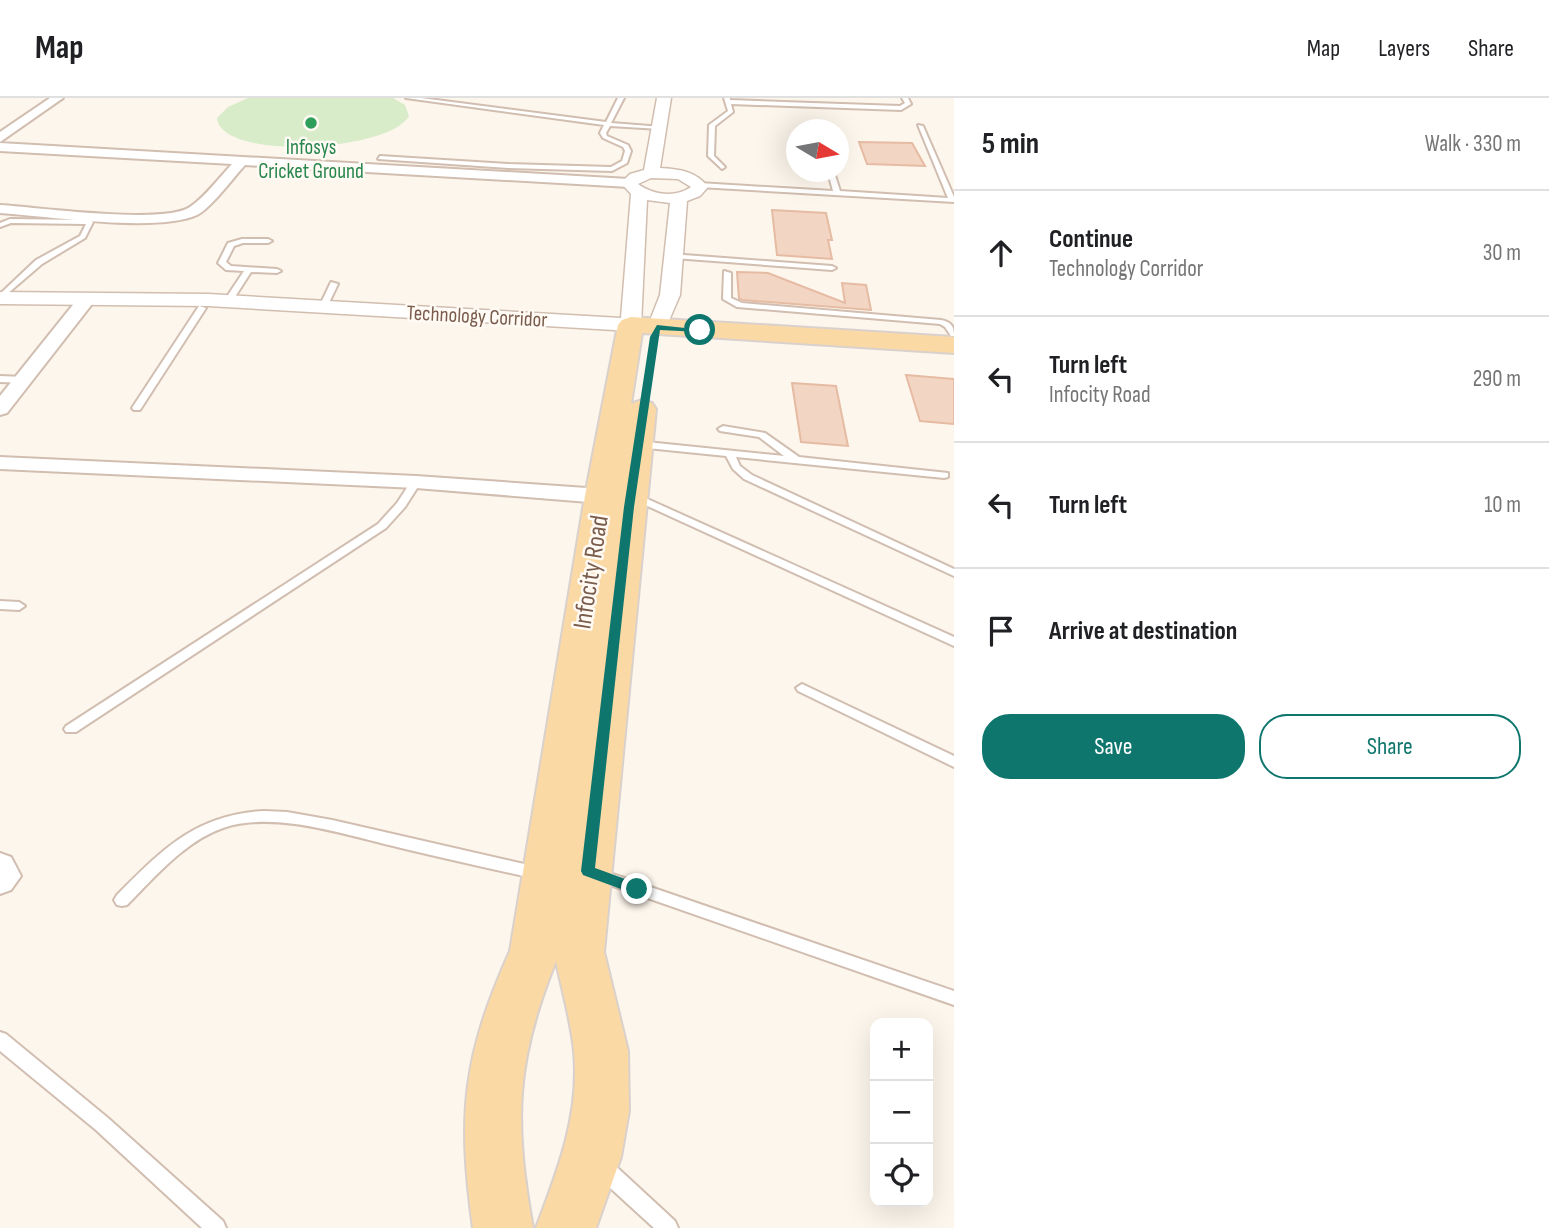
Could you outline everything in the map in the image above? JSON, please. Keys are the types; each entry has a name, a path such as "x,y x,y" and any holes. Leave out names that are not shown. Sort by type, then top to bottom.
{"main road":[{"name":"Technology Corridor","path":"643,331 954,345"},
{"path":"643,331 954,356"},
{"name":"Infocity Road","path":"503,1228 494,1178 497,1059 513,1002 557,952 588,871 616,495 637,444 643,331"},
{"name":"Infocity Road","path":"566,1228 592,1157 601,1111 601,1051 557,952 544,874 616,495 643,331"}],"street":[{"path":"0,138 57,98"},
{"path":"651,173 664,98"},
{"path":"672,161 677,98"},
{"path":"0,147 634,188 657,197 679,197 694,193 699,186 672,161"},
{"path":"634,188 636,177 651,173 672,161"},
{"path":"0,209 156,218 186,215 194,211 241,162"},
{"name":"Infocity Road","path":"634,188 643,331"},
{"name":"Infocity Road","path":"643,331 670,295 679,197"},
{"name":"Technology Corridor","path":"0,298 83,304 228,301 643,331"},
{"path":"0,306 83,304 202,308 643,331"},
{"path":"0,409 83,304"},
{"path":"0,463 416,482 616,495"},
{"path":"0,866 5,876 0,881"}],"lane":[{"path":"409,98 660,127"},
{"path":"380,158 612,169 625,162 628,151 626,146 605,137 603,133 621,98"},
{"path":"722,167 711,156 712,125 731,111 727,100 901,108 908,104 905,98"},
{"path":"479,108 483,101"},
{"path":"699,186 953,200 920,126"},
{"path":"834,182 837,192"},
{"path":"0,225 10,221 90,222 83,237 40,262 0,298"},
{"path":"268,241 242,241 228,248 223,266 277,271"},
{"path":"674,256 832,268"},
{"path":"228,301 249,269"},
{"path":"727,273 727,299 740,305 941,322 948,325 954,334"},
{"path":"323,306 334,284"},
{"path":"137,408 202,308"},
{"path":"0,379 24,380"},
{"path":"723,429 762,435 796,460"},
{"path":"637,444 943,475"},
{"path":"730,454 736,467 748,477 954,573"},
{"path":"71,729 382,526 401,505 416,482"},
{"path":"616,495 954,642"},
{"path":"0,605 19,606"},
{"path":"802,688 954,762"},
{"path":"122,900 174,849 221,822 255,817 292,820 355,832 544,874"},
{"path":"588,871 954,998"},
{"path":"0,1040 102,1124 216,1228"},
{"path":"592,1157 668,1228"}],"green space":[{"name":"Infosys Cricket Ground","path":"248,98 393,98 405,105 409,116 395,128 371,138 307,147 274,146 245,141 225,132 217,118 228,107"}],"building":[{"path":"859,142 912,143 925,166 867,164"},
{"path":"772,210 826,213 832,240 828,240 832,259 777,255"},
{"path":"737,272 768,273 845,303 842,283 866,285 871,310 739,299"},
{"path":"906,375 954,379 954,424 920,421"},
{"path":"792,383 836,386 848,446 801,442"}],"place":[{"name":"Infosys Cricket Ground","path":"311,123"}],"route":[{"path":"637,889 588,871 629,507 653,337 657,328 700,330"}]}
